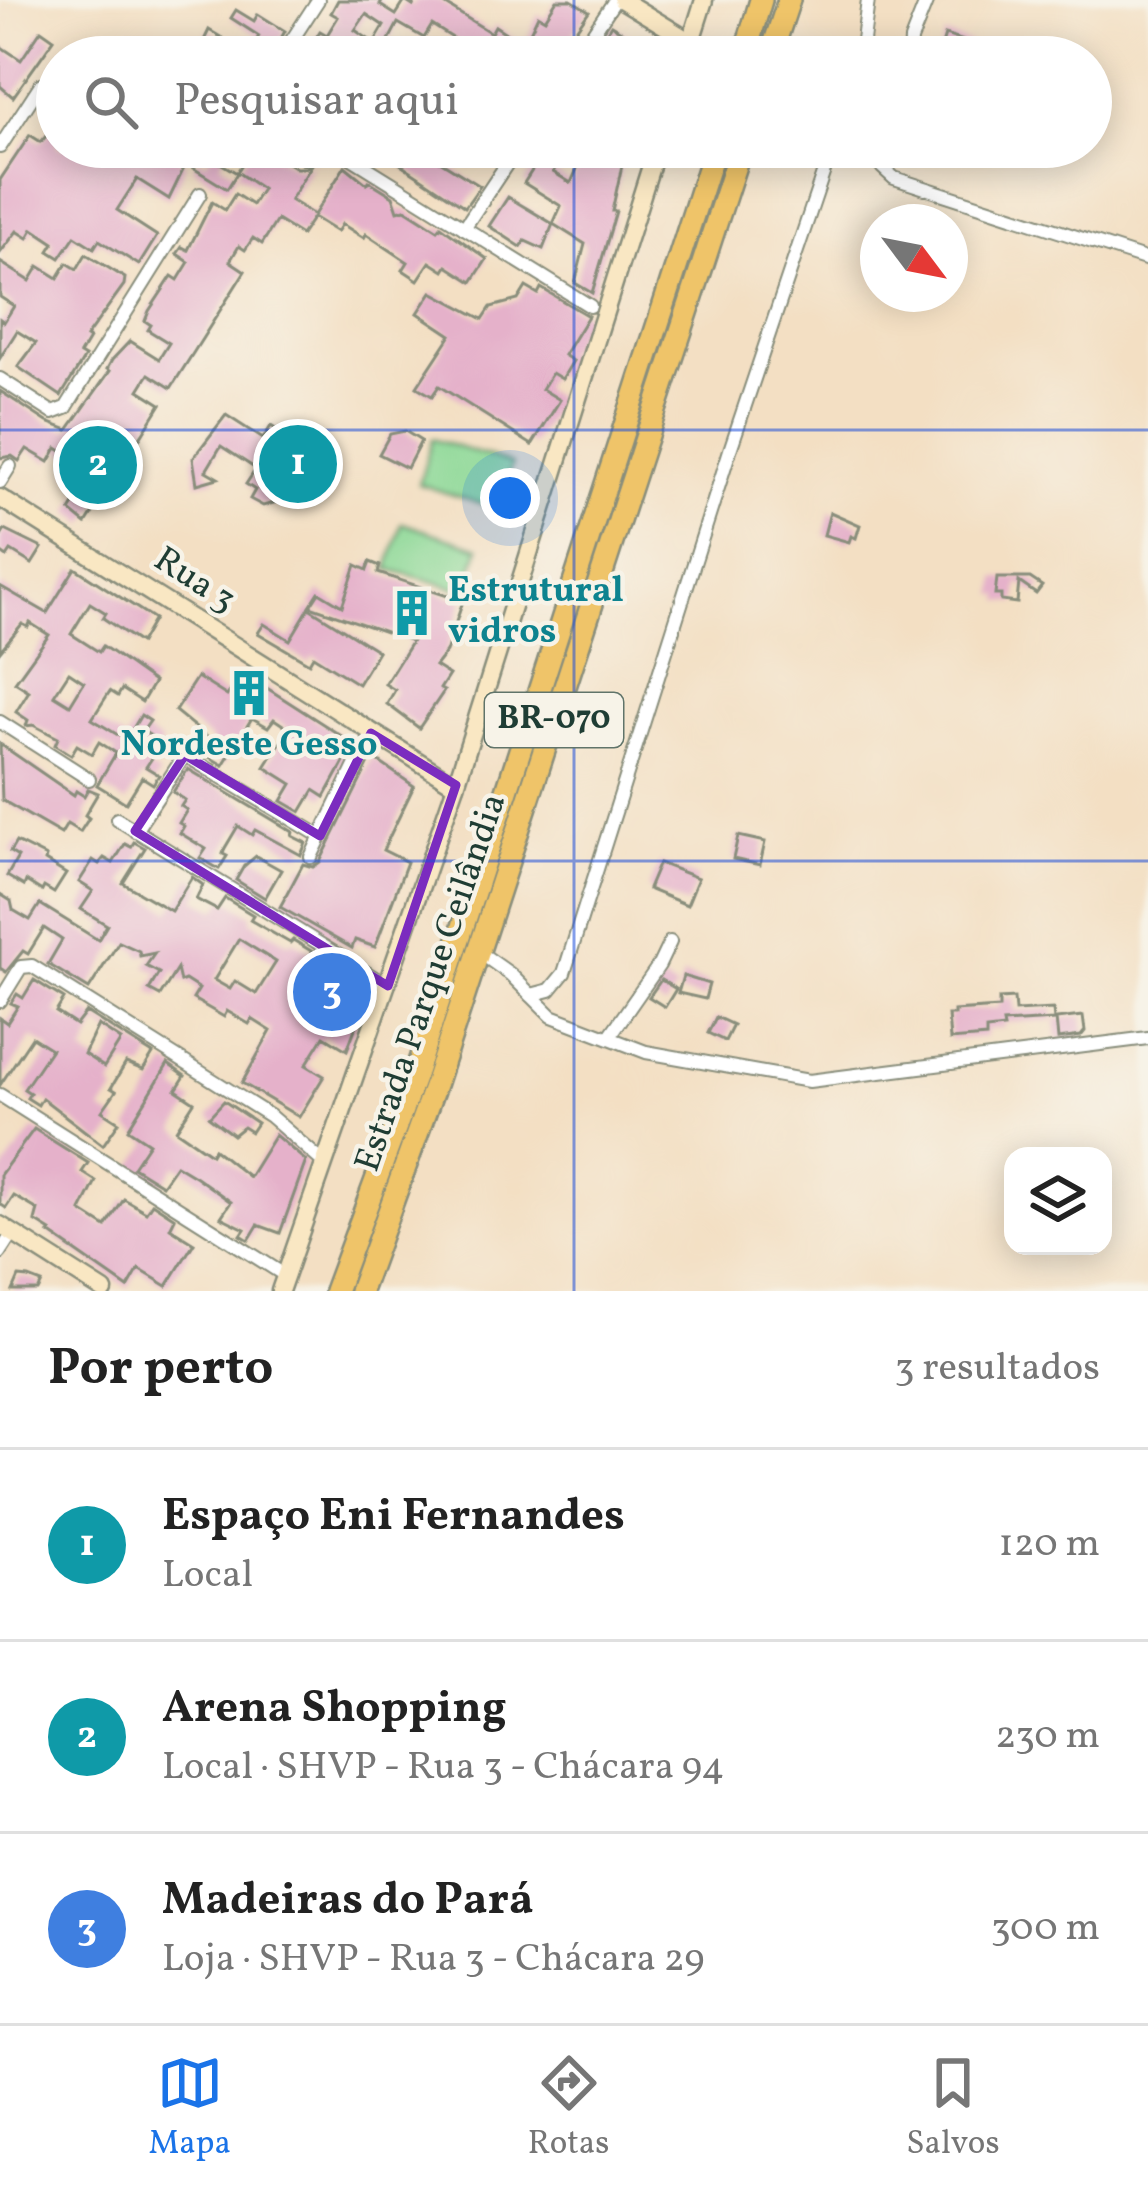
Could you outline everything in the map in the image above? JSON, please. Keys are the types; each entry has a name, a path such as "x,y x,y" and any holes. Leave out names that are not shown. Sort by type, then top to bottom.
{"highway":[{"path":"750,36 761,0"},
{"path":"777,36 788,0"},
{"name":"Estrada Parque Ceilândia","path":"335,1291 422,1052 708,168"},
{"name":"Estrada Parque Ceilândia","path":"360,1291 478,952 734,168"}],"main road":[{"path":"619,0 669,36"},
{"path":"692,36 704,0"},
{"path":"283,1283 455,785 650,168"},
{"name":"Rua 3","path":"0,497 455,785"},
{"path":"7,1229 104,1291"}],"street":[{"path":"295,36 318,0"},
{"path":"592,36 619,0"},
{"path":"864,36 868,0"},
{"path":"913,36 927,0"},
{"path":"0,147 36,90"},
{"path":"368,168 590,306"},
{"path":"464,228 504,168"},
{"path":"531,995 550,990 564,974 825,168"},
{"path":"883,168 894,178 1148,260"},
{"path":"0,379 53,413 66,408 200,194"},
{"path":"0,482 10,466"},
{"path":"0,722 89,778"},
{"path":"311,857 371,734"},
{"path":"135,831 180,758 188,755 320,836"},
{"path":"117,820 388,986"},
{"path":"609,1037 670,942"},
{"path":"478,952 552,1016 646,1052 808,1081 1148,1039"},
{"path":"0,1001 21,967 32,966 270,1116 324,1163"},
{"path":"0,1095 283,1283"},
{"path":"0,1253 7,1229"}],"highlighted area":[{"path":"371,733 456,785 388,986 135,831 185,755 320,836"}],"green space":[{"path":"432,439 512,464 497,509 419,484"},
{"path":"402,523 479,548 467,591 388,569"}],"building":[{"path":"338,0 383,0 380,5 396,15 405,1 413,6 416,0 438,0 491,33 495,26 510,36 449,36 432,25 421,36 398,23 391,36 378,36 384,26 366,14 355,30 364,36 317,36 320,31 327,35 338,17 331,13"},
{"path":"557,0 571,0 589,11 571,36 528,36 538,15 545,19"},
{"path":"236,10 254,21 258,14 285,31 282,36 259,36 231,18"},
{"path":"611,25 630,36 604,36"},
{"path":"36,38 36,64 13,97 0,86 0,46 21,60"},
{"path":"30,135 36,139 36,168 184,168 169,199 137,179 117,210 157,236 139,265 99,240 94,248 75,236 60,258 49,251 54,243 33,229 28,238 17,231 0,253 0,180"},
{"path":"193,168 228,168 237,173 227,189"},
{"path":"240,168 310,168 290,200 314,215 347,168 393,196 398,211 405,209 438,230 441,226 487,259 472,282 447,266 444,271 430,262 418,280 403,270 408,262 366,234 364,238 342,224 337,232 313,217 301,235 277,220 262,244 253,238 245,250 239,246 230,261 245,271 171,388 149,374 139,390 161,404 86,524 70,511 86,485 68,474 76,460 57,448 49,462 27,449 19,461 12,456 0,458 0,391 68,430 110,371 112,360 130,341 159,359 169,343 148,330 151,325 145,321 172,276 178,280 189,262 177,254 182,247 188,250 212,202 225,210 235,194 252,205 262,189 237,172"},
{"path":"406,168 451,168 480,186 465,207"},
{"path":"534,168 555,168 553,172 571,183 577,168 621,168 612,211 616,211 592,293 575,283 585,244 553,224 561,206 524,183"},
{"path":"508,197 553,224 543,249 525,241 521,247 489,226"},
{"path":"86,254 125,278 124,285 86,337 80,354 85,357 61,396 18,367 36,343 17,331 0,358 0,319 4,322 14,306 0,297 0,262 30,281 39,266 58,278 67,263 77,269"},
{"path":"526,287 538,294 541,288 588,316 564,355 573,361 562,379 552,373 542,389 560,400 532,445 439,386 432,396 417,387 451,335 418,313 432,292 483,319 491,307 518,300"},
{"path":"226,415 263,439 271,426 295,441 314,436 318,448 322,446 333,487 263,506 250,499 255,490 246,484 256,469 221,446 206,471 218,478 197,484 193,458"},
{"path":"405,431 421,441 407,468 379,454 390,434"},
{"path":"830,512 860,525 856,538 851,536 849,542 824,535"},
{"path":"5,530 42,548 32,564 11,551 7,557 0,552"},
{"path":"370,562 380,566 378,573 463,601 446,652 435,666 449,675 440,689 444,691 419,728 387,704 395,690 385,684 412,641 310,606 319,592 342,606 356,565 367,570"},
{"path":"75,568 154,619 140,643 90,603 71,634 99,652 103,646 154,682 142,702 122,689 118,696 110,691 92,719 126,740 141,715 150,721 143,731 162,743 146,767 159,775 153,784 142,777 126,803 97,785 116,753 99,742 92,754 77,745 71,755 55,745 58,738 26,726 28,720 16,712 29,691 15,682 49,635 30,623 28,627 22,624 0,651 0,586 47,613","holes":["69,672 84,682 70,705 54,695"]},
{"path":"997,578 1030,578 1042,586 1036,594 1019,582 1017,603 1001,601 1001,595 995,595"},
{"path":"309,608 378,651 358,684 313,656 309,663 258,633 264,624 290,640"},
{"path":"242,672 354,744 325,797 314,790 301,812 282,801 292,784 265,767 289,729 274,719 268,727 252,718 223,765 204,754 212,741 175,711 197,677 227,696"},
{"path":"0,744 74,795 76,791 84,796 88,789 98,793 80,832 67,824 61,834 2,800"},
{"path":"372,757 414,786 383,850 407,862 375,947 355,940 352,948 280,907 303,864 313,867 320,862"},
{"path":"188,769 293,832 292,836 306,843 301,855 238,826 219,869 200,858 206,849 180,833 184,826 179,823 187,810 181,806 185,800 173,792"},
{"path":"738,836 765,842 760,865 733,859"},
{"path":"16,842 66,874 54,893 26,881 24,886 7,876 18,857 10,852"},
{"path":"134,842 145,848 123,883 171,911 192,877 203,885 196,899 217,910 225,898 253,915 250,920 370,987 358,1007 362,1010 347,1050 324,1036 306,1065 324,1076 299,1117 242,1083 271,1031 227,1011 224,1017 193,999 199,989 185,980 180,982 177,969 160,996 149,990 159,973 146,966 155,953 140,956 139,951 119,942 89,989 48,964 62,940 44,928 28,954 23,951 6,972 0,968 0,894 30,920 40,904 98,940 107,925 81,909 93,891 79,882 93,860 99,864 104,858 113,863 125,844 131,847","holes":["239,939 276,962 256,994 235,981 230,989 214,980"]},
{"path":"256,856 281,870 265,898 236,880"},
{"path":"659,863 698,878 687,905 648,889"},
{"path":"683,976 709,984 705,999 678,993"},
{"path":"34,980 64,999 56,1012 76,1025 86,1012 153,1054 143,1070 126,1063 111,1088 116,1091 102,1111 119,1122 103,1145 42,1098 38,1105 27,1098 30,1093 24,1089 51,1049 32,1037 0,1085 0,1018 7,1023 18,1006 11,1003 17,994 23,998","holes":["98,1025 121,1040 104,1067 84,1054"]},
{"path":"661,980 676,989 665,1007 649,997"},
{"path":"1014,998 1015,1011 1053,1009 1054,1020 1003,1023 1004,1028 986,1030 986,1037 950,1040 948,1015 954,1011 999,1008 999,999"},
{"path":"1083,1016 1081,1036 1058,1039 1056,1019"},
{"path":"716,1017 733,1025 725,1041 708,1033"},
{"path":"168,1064 185,1076 176,1090 194,1102 176,1130 211,1154 214,1149 249,1177 275,1135 306,1161 280,1233 258,1225 249,1240 241,1235 245,1229 221,1217 231,1202 176,1165 162,1185 133,1167 149,1143 128,1129"},
{"path":"224,1101 257,1123 251,1132 243,1127 233,1135 209,1117"},
{"path":"34,1129 88,1163 82,1172 96,1181 81,1211 106,1227 124,1199 146,1212 152,1203 175,1218 170,1228 194,1243 167,1286 139,1269 128,1288 35,1221 38,1210 14,1196 6,1208 0,1204 0,1175"},
{"path":"19,1277 42,1283 38,1291 13,1291"}],"place":[{"name":"Espaço Eni Fernandes","path":"298,464"},
{"name":"Arena Shopping","path":"98,465"},
{"name":"Estrutural vidros","path":"412,613"},
{"name":"Nordeste Gesso","path":"249,693"},
{"name":"Madeiras do Pará","path":"332,992"}]}
